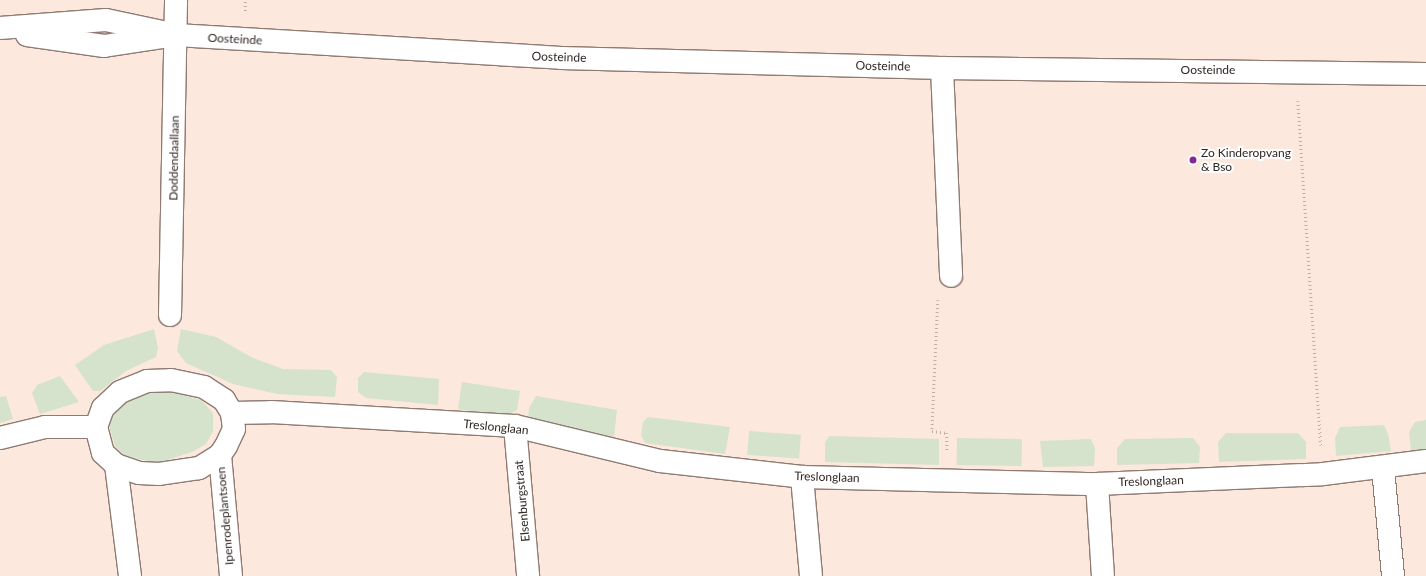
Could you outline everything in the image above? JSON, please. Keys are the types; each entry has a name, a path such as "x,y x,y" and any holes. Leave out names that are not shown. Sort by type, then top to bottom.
{"street":[{"name":"Doddendaallaan","path":"170,315 176,0"},
{"name":"Oosteinde","path":"0,29 104,46 176,35 561,58 942,68 1296,70 1426,74"},
{"path":"942,68 951,276"},
{"path":"171,380 204,387 224,400 232,413 234,429 220,455 199,468 160,474 139,473 116,465 103,453 96,427 103,408 120,392 147,381 171,380"},
{"name":"Treslonglaan","path":"232,413 271,412 515,426 660,461 802,477 1097,484 1323,474 1383,468 1426,461"},
{"name":"Elsenburgstraat","path":"515,426 528,576"},
{"path":"0,438 45,427 96,427"},
{"name":"Ipenrodeplantsoen","path":"220,455 231,576"},
{"path":"116,465 130,576"},
{"path":"1383,468 1393,576"},
{"path":"802,477 811,576"},
{"path":"1097,484 1103,576"}],"path":[{"path":"1296,70 1323,474"},
{"path":"948,480 947,433 932,431 939,290 951,276"}],"green space":[{"path":"154,329 158,348 156,357 126,371 100,391 93,391 75,365 104,345"},
{"path":"181,329 216,337 253,358 283,369 331,370 337,377 335,397 277,394 233,384 186,363 177,351"},
{"path":"364,372 439,379 438,405 366,398 358,392 358,378"},
{"path":"60,376 79,402 40,414 32,393 37,385"},
{"path":"462,382 520,391 517,410 506,416 458,409"},
{"path":"170,391 201,400 213,413 213,431 206,444 192,452 157,463 125,456 115,446 109,426 113,412 123,403 147,392"},
{"path":"6,396 13,419 0,423 0,397"},
{"path":"536,396 617,410 614,437 528,420 529,408"},
{"path":"648,417 730,427 725,454 645,443 641,435 643,422"},
{"path":"1426,420 1426,449 1411,451 1409,432 1415,422"},
{"path":"1384,425 1388,434 1391,451 1336,456 1335,438 1340,427"},
{"path":"749,431 801,435 799,459 747,455"},
{"path":"1226,433 1298,433 1306,442 1306,459 1219,462 1218,442"},
{"path":"829,436 939,439 939,465 825,462 825,443"},
{"path":"957,438 1022,439 1022,466 957,465"},
{"path":"1193,438 1200,447 1199,463 1117,465 1117,448 1125,439"},
{"path":"1091,439 1095,448 1094,466 1043,467 1040,441"}],"place":[{"name":"Zo Kinderopvang & Bso","path":"1193,160"}]}
